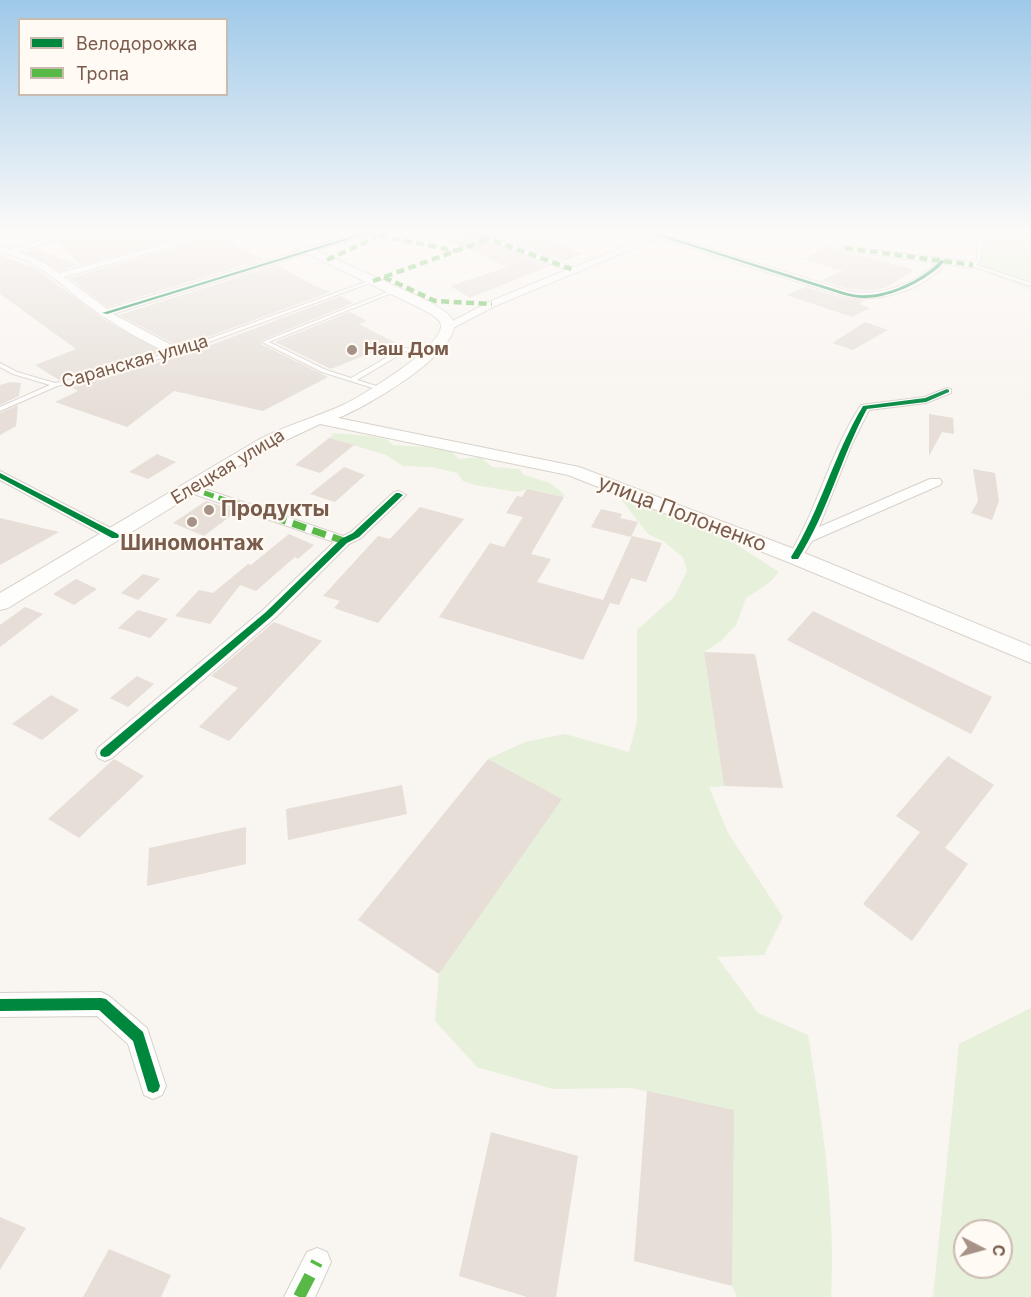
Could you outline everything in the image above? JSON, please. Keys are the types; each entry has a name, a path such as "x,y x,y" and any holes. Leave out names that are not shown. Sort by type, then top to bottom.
{"main road":[{"path":"395,293 439,314 446,320 448,327"},
{"name":"Елецкая улица","path":"0,603 115,536 279,435 367,399 431,351 446,334 448,327"},
{"path":"365,427 361,422 360,414 367,399"},
{"name":"улица Полоненко","path":"319,419 573,471 795,557 1031,655"}],"street":[{"path":"79,293 105,313 177,352"},
{"path":"105,313 173,293"},
{"path":"448,327 520,293"},
{"path":"842,293 866,297 880,293"},
{"path":"795,557 809,537 854,424 865,407 926,400 947,391"},
{"path":"0,475 115,536"},
{"path":"809,537 935,482"},
{"path":"190,489 344,541"},
{"path":"105,753 269,614 344,541 356,535 399,495"},
{"path":"0,1005 101,1004 138,1037 153,1086"},
{"path":"299,1297 317,1262"}],"lane":[{"name":"Саранская улица","path":"0,409 55,384 90,377 177,352 341,293"},
{"path":"381,389 324,371 265,342 388,293"},
{"path":"352,380 405,349 431,351"},
{"path":"0,365 15,373 55,384"}],"green space":[{"path":"331,433 386,439 393,445 438,448 452,452 459,459 480,457 493,467 519,469 524,475 550,483 563,493 564,497 528,489 517,492 475,485 463,481 457,473 431,467 403,466 386,455 329,438 333,435"},
{"path":"620,498 734,543 779,572 769,583 746,598 736,625 721,641 704,652 724,786 709,787 728,833 783,917 764,955 717,957 758,1013 808,1035 823,1132 830,1198 831,1297 737,1297 732,1286 733,1110 631,1088 553,1089 477,1067 435,1021 439,974 561,799 488,759 525,742 565,734 629,752 637,722 637,630 674,597 687,571 683,557 663,541 648,534"},
{"path":"1031,1008 1031,1297 933,1297 959,1044"}],"building":[{"path":"68,293 105,320 163,352 59,380 35,365 76,349 0,294"},
{"path":"88,293 154,293 107,307"},
{"path":"190,293 330,293 180,347 119,315"},
{"path":"461,293 484,293 470,298"},
{"path":"792,293 825,293 843,298 865,300 859,304 870,308 852,317 786,295"},
{"path":"340,296 353,303 260,341 261,344 328,377 263,411 174,391 127,427 55,402 78,391 69,386 182,356"},
{"path":"350,312 367,321 359,324 396,343 331,369 275,342"},
{"path":"865,322 888,330 853,350 832,343"},
{"path":"10,382 21,383 19,396 0,405 0,385"},
{"path":"18,405 16,426 0,435 0,413"},
{"path":"929,414 953,418 954,434 942,432 929,456"},
{"path":"329,438 354,445 320,473 295,465"},
{"path":"157,454 176,462 148,479 129,472"},
{"path":"344,467 365,475 335,502 310,494"},
{"path":"973,469 995,473 999,501 992,520 971,513 978,501"},
{"path":"527,489 564,497 531,554 551,559 537,582 603,600 632,536 662,543 646,582 631,578 619,605 610,603 583,660 439,617 490,543 504,547 523,517 506,513 517,496 522,497"},
{"path":"206,501 237,511 204,536 173,523"},
{"path":"420,507 464,519 378,623 334,608 340,601 323,596 378,536 390,539"},
{"path":"601,509 622,514 620,518 638,522 631,537 591,527"},
{"path":"0,518 59,532 0,565"},
{"path":"289,534 314,545 298,559 295,557 256,591 240,585 210,624 175,616 199,590 213,593"},
{"path":"143,574 160,579 138,600 121,593"},
{"path":"76,579 97,589 74,605 53,594"},
{"path":"25,607 43,614 0,647 0,625"},
{"path":"138,610 168,619 150,638 118,628"},
{"path":"813,611 992,697 971,734 787,640"},
{"path":"274,622 322,641 229,741 199,727 238,688 211,676"},
{"path":"704,652 755,654 783,788 724,786"},
{"path":"137,676 154,684 128,707 110,698"},
{"path":"51,695 79,710 42,740 12,724"},
{"path":"948,756 994,785 945,848 968,864 912,941 863,904 920,832 896,816"},
{"path":"114,759 144,776 79,838 48,819"},
{"path":"488,759 562,799 439,974 358,920"},
{"path":"402,785 407,814 288,840 286,809"},
{"path":"246,827 246,864 147,886 149,848"},
{"path":"647,1091 734,1110 732,1286 634,1261"},
{"path":"491,1132 578,1156 556,1297 527,1297 459,1276"},
{"path":"0,1217 26,1228 0,1270"},
{"path":"109,1249 171,1275 161,1297 83,1297"}],"marked path":[{"path":"417,293 435,301 492,304"},
{"path":"190,488 344,541"},
{"path":"299,1297 317,1262"}],"cycle path":[{"path":"105,313 172,293"},
{"path":"841,293 861,297 886,293"},
{"path":"795,557 824,502 846,444 865,407 926,400 947,391"},
{"path":"0,475 115,536"},
{"path":"105,753 269,614 344,541 356,535 399,495"},
{"path":"0,1005 101,1004 138,1037 153,1086"}],"place":[{"name":"Наш Дом","path":"352,350"},
{"name":"Продукты","path":"209,510"},
{"name":"Шиномонтаж","path":"192,522"}]}
